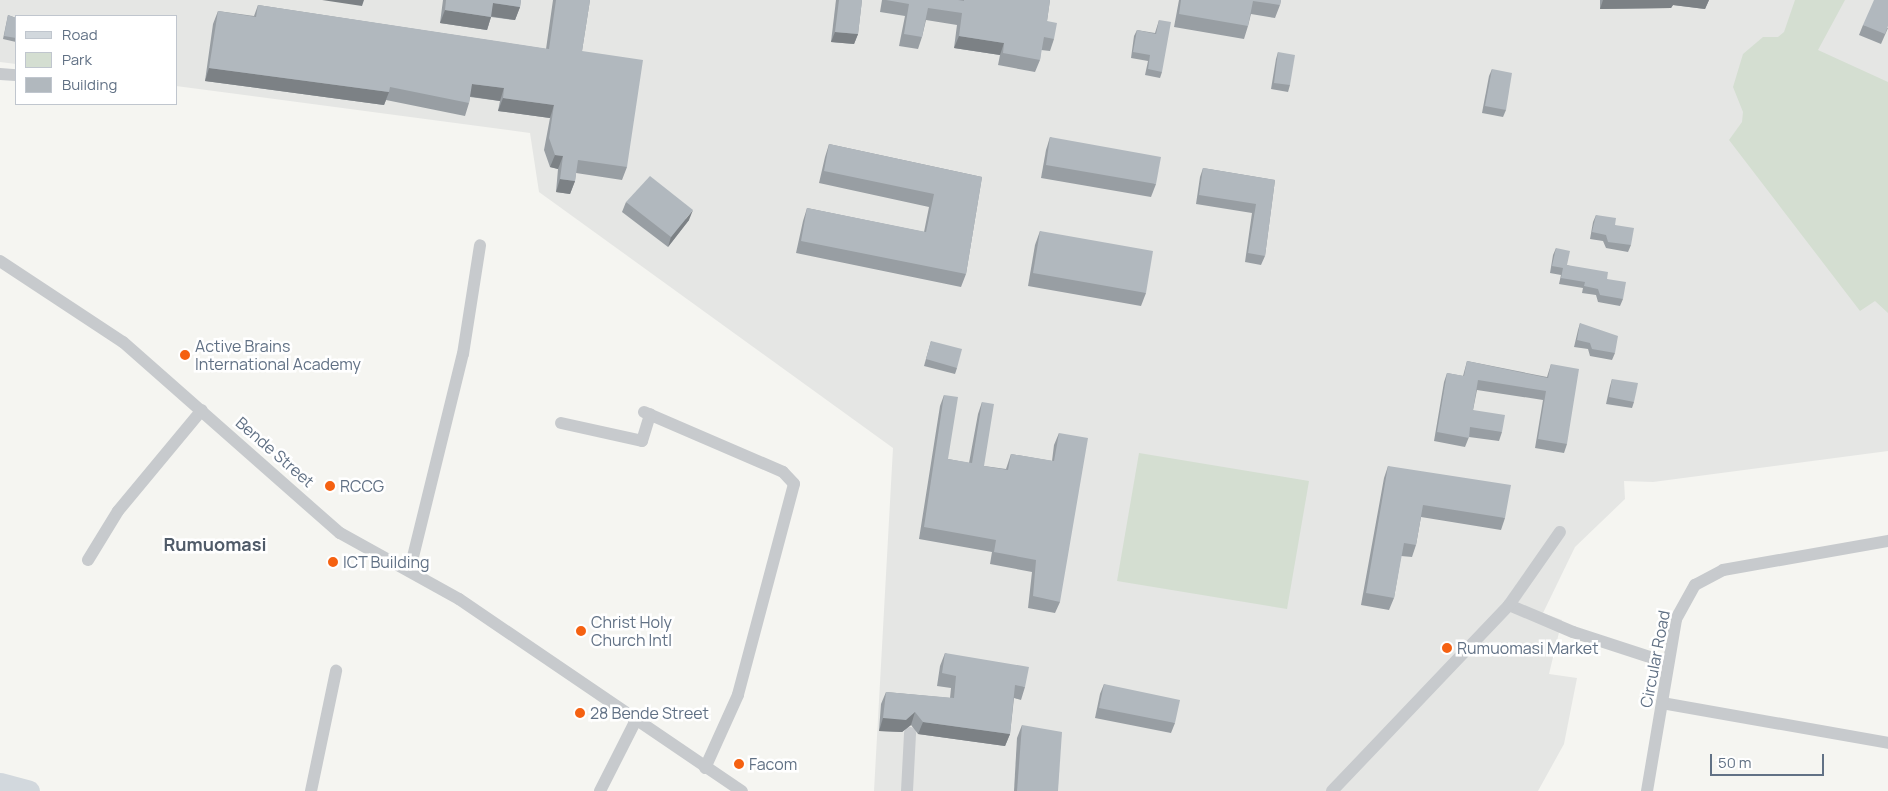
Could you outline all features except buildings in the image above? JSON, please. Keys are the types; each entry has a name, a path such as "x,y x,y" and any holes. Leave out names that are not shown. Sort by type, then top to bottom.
{"main road":[{"path":"0,783 28,791"}],"street":[{"path":"0,74 15,75"},
{"path":"410,569 463,354 470,287 480,245"},
{"name":"Bende Street","path":"0,261 123,342 340,533 410,569 596,690 635,722 742,791"},
{"path":"88,560 118,511 202,410"},
{"path":"561,423 642,441 647,413 783,472 794,484 738,695 705,768"},
{"path":"1332,791 1508,605 1560,532"},
{"name":"Circular Road","path":"1647,791 1668,662 1685,598 1708,576 1888,540"},
{"path":"1508,605 1573,632 1668,662"},
{"path":"311,791 336,671"},
{"path":"1662,703 1888,744"},
{"path":"600,791 635,722"},
{"path":"907,791 910,733"}],"shaded area":[{"path":"0,0 1888,0 1888,451 1653,482 1624,481 1625,499 1575,547 1543,613 1562,620 1549,674 1577,678 1564,744 1538,791 874,791 893,448 539,192 530,133 178,86 178,15 15,15 15,64 0,62"}],"green space":[{"path":"1795,0 1845,0 1818,50 1888,82 1888,313 1875,301 1860,311 1729,140 1742,122 1743,112 1733,87 1743,54 1763,37 1778,37 1784,32"},
{"path":"1139,453 1309,481 1287,609 1117,581"}],"place":[{"name":"Active Brains International Academy","path":"185,355"},
{"name":"RCCG","path":"330,486"},
{"name":"ICT Building","path":"333,562"},
{"name":"Christ Holy Church Intl","path":"581,631"},
{"name":"Rumuomasi Market","path":"1447,648"},
{"name":"28 Bende Street","path":"580,713"},
{"name":"Facom","path":"739,764"}],"district":[{"name":"Rumuomasi","path":"215,544"}]}
